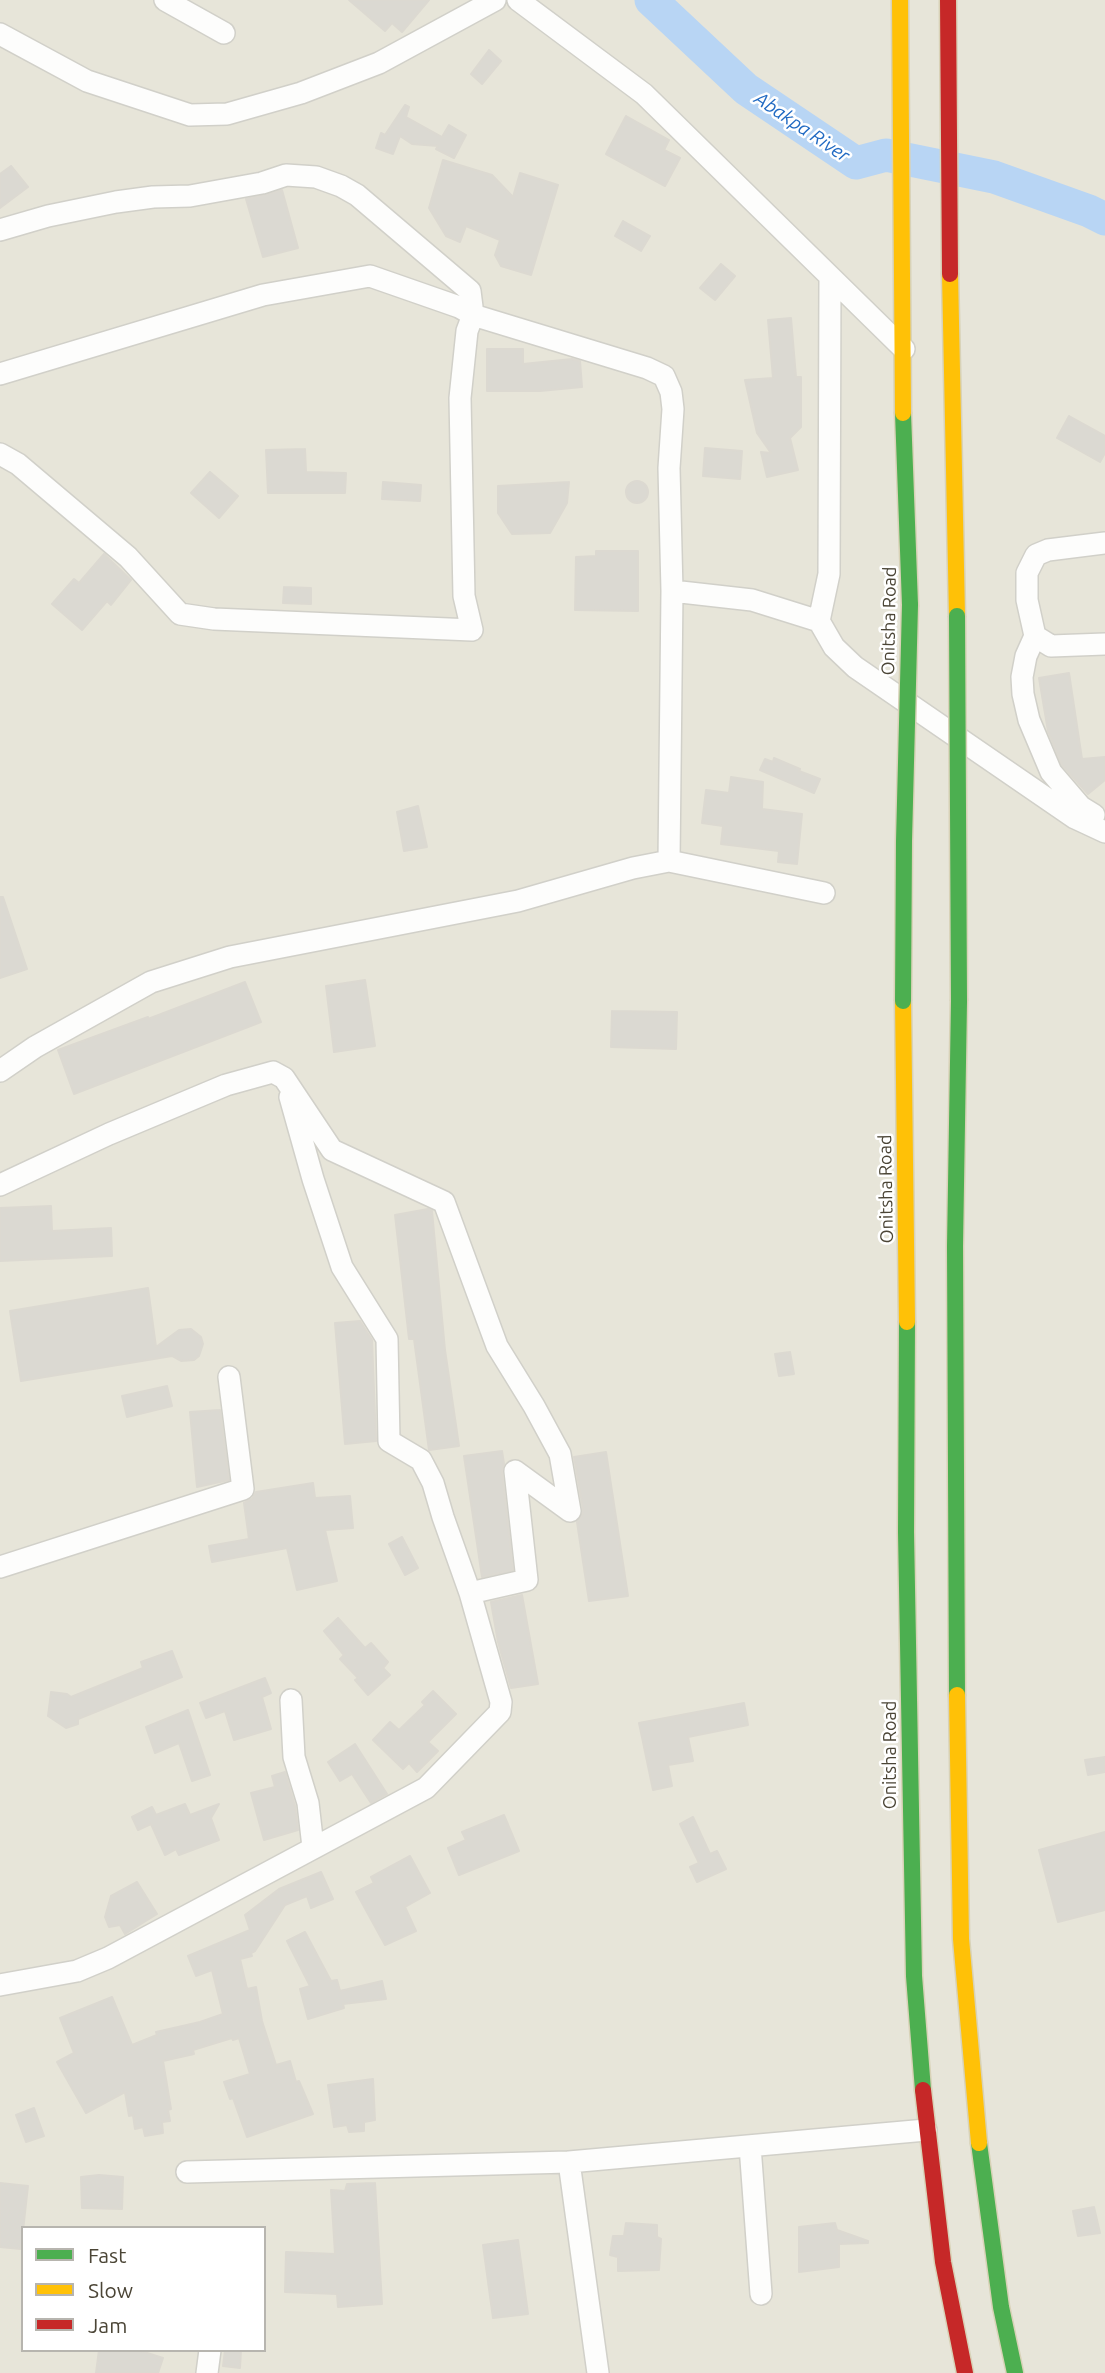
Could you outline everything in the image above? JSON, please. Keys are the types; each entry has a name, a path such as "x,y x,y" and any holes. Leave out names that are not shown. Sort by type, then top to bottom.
{"main road":[{"name":"Onitsha Road","path":"900,0 903,427 910,605 903,1001 908,1781 914,1976 926,2130 943,2263 965,2373"},
{"path":"948,0 951,361 957,616 959,1001 955,1259 955,1590 961,1940 982,2174 1001,2307 1015,2373"}],"street":[{"path":"165,0 224,33"},
{"path":"0,34 87,81 190,115 227,114 301,93 379,63 495,0"},
{"path":"518,0 643,94 904,349"},
{"path":"0,230 48,216 116,202 190,196 262,183 286,175 316,177 358,195 438,262 470,291 473,315 467,331 460,398 464,596 472,630 214,619 180,614 128,557 18,464 0,454"},
{"path":"0,374 263,295 370,276 460,307 473,315 647,368 664,376 671,392 673,409 669,468 672,591 669,861"},
{"path":"819,621 828,574 830,277"},
{"path":"1043,641 1027,600 1027,573 1036,555 1048,550 1105,543"},
{"path":"672,591 752,600 819,621 834,646 855,667 1075,818 1105,832"},
{"path":"1105,644 1043,641 1026,656 1023,677 1023,694 1029,720 1052,772 1081,807 1105,826"},
{"path":"0,1071 35,1046 151,982 230,957 517,901 632,868 669,861 824,893"},
{"path":"0,1185 226,1085 272,1072 284,1078 332,1150 444,1202 497,1346 534,1406 559,1454 570,1511 515,1471 527,1580 470,1593"},
{"path":"0,1985 77,1971 108,1958 313,1847 411,1798 426,1788 500,1712 501,1702 470,1593 433,1483 421,1460 389,1441 387,1339 342,1267 284,1078"},
{"path":"0,1567 243,1489 229,1377"},
{"path":"291,1700 293,1757 309,1803 313,1847"},
{"path":"187,2172 569,2162 926,2130"},
{"path":"750,2146 761,2294"},
{"path":"569,2162 598,2373"},
{"path":"207,2373 210,2352"}],"shaded area":[{"path":"0,0 1105,0 1105,2373 0,2373"}],"building":[{"path":"349,0 429,0 402,32 392,23 385,31"},
{"path":"489,50 501,61 482,84 471,74"},
{"path":"405,105 409,107 406,117 442,137 449,125 466,135 454,158 436,149 438,146 412,144 400,136 393,154 376,148 381,133 385,135"},
{"path":"626,116 669,140 664,150 680,158 665,186 606,154"},
{"path":"443,160 492,175 513,197 520,173 558,185 531,275 501,266 495,255 500,240 466,226 460,242 446,236 429,208"},
{"path":"11,166 28,187 0,208 0,174"},
{"path":"282,190 298,248 263,257 246,199"},
{"path":"623,221 650,236 641,251 615,236"},
{"path":"721,264 735,276 715,300 700,288"},
{"path":"791,318 796,377 801,377 801,427 790,438 798,470 767,477 761,452 771,453 757,433 745,380 773,378 768,320"},
{"path":"487,349 523,349 523,364 572,359 580,361 582,387 540,391 487,391"},
{"path":"1069,416 1105,436 1105,453 1100,462 1057,438"},
{"path":"705,448 742,451 740,479 703,476"},
{"path":"305,449 306,472 346,473 345,493 268,493 266,450"},
{"path":"210,472 238,496 219,518 191,493"},
{"path":"633,481 641,481 648,488 648,496 641,503 633,503 626,496 626,488"},
{"path":"383,482 421,485 420,501 382,499"},
{"path":"569,482 567,503 550,533 512,534 498,513 498,486"},
{"path":"596,551 638,551 638,611 575,610 576,557 596,556"},
{"path":"104,554 131,580 111,605 107,601 82,630 52,604 74,579 79,583"},
{"path":"284,587 311,588 311,604 283,603"},
{"path":"1069,673 1082,759 1105,757 1105,780 1088,794 1062,765 1048,731 1039,678"},
{"path":"774,758 820,779 814,793 760,770 765,759 773,762"},
{"path":"731,777 763,782 762,809 802,814 797,864 778,862 779,851 721,844 723,826 702,823 706,790 729,793"},
{"path":"418,806 427,847 404,851 397,812"},
{"path":"0,897 3,897 27,969 0,978"},
{"path":"365,980 375,1046 334,1052 326,986"},
{"path":"245,982 261,1022 74,1094 58,1050"},
{"path":"612,1011 677,1012 676,1049 611,1047"},
{"path":"51,1206 52,1231 111,1228 112,1256 0,1261 0,1208"},
{"path":"428,1209 432,1211 445,1350 459,1446 429,1450 414,1339 409,1339 395,1215"},
{"path":"148,1288 156,1347 179,1330 191,1329 201,1337 203,1344 199,1356 194,1360 181,1361 172,1356 21,1381 10,1311"},
{"path":"360,1321 372,1340 376,1441 345,1444 335,1323"},
{"path":"790,1352 794,1374 779,1376 775,1354"},
{"path":"167,1386 172,1406 127,1417 122,1396"},
{"path":"220,1410 229,1480 197,1487 190,1412"},
{"path":"502,1451 513,1570 482,1577 464,1456"},
{"path":"606,1452 628,1596 589,1601 577,1522 583,1509 574,1457"},
{"path":"313,1483 315,1498 350,1496 353,1528 325,1530 337,1581 297,1590 287,1548 212,1562 209,1546 249,1539 244,1503 252,1499 256,1492"},
{"path":"402,1537 418,1568 405,1575 389,1544"},
{"path":"522,1595 538,1684 511,1688 498,1642 491,1602"},
{"path":"338,1618 365,1648 371,1643 388,1662 383,1668 390,1675 368,1695 355,1680 358,1678 340,1659 344,1655 324,1631"},
{"path":"172,1651 182,1677 78,1719 78,1724 66,1728 48,1716 51,1692 71,1697 143,1668 141,1662"},
{"path":"265,1678 271,1693 262,1697 271,1729 234,1740 225,1711 206,1718 200,1703"},
{"path":"433,1691 456,1714 428,1742 438,1751 417,1772 409,1763 403,1769 373,1740 390,1722 399,1730 425,1705 422,1702"},
{"path":"744,1703 748,1725 688,1737 693,1761 668,1765 672,1786 653,1790 639,1723"},
{"path":"188,1710 210,1775 192,1781 179,1743 155,1753 146,1727"},
{"path":"355,1744 387,1794 371,1803 352,1774 340,1781 328,1762"},
{"path":"1105,1757 1105,1772 1088,1775 1085,1760"},
{"path":"285,1772 295,1806 298,1830 264,1840 251,1793 275,1787 272,1776"},
{"path":"185,1804 190,1815 219,1804 211,1818 219,1840 179,1855 176,1849 165,1855 151,1824 138,1830 132,1817 152,1807 156,1815"},
{"path":"504,1815 519,1851 459,1875 448,1848 466,1840 462,1832"},
{"path":"693,1817 710,1854 717,1851 726,1869 697,1882 690,1867 699,1863 680,1824"},
{"path":"1105,1832 1105,1910 1058,1922 1039,1850"},
{"path":"410,1856 430,1893 405,1907 416,1931 385,1945 356,1892 374,1883 371,1877"},
{"path":"321,1872 333,1899 311,1908 307,1896 285,1905 255,1951 251,1953 252,1956 240,1959 247,1989 256,1987 262,2021 276,2065 290,2061 296,2082 299,2081 313,2114 247,2137 233,2098 230,2099 224,2082 250,2074 239,2038 193,2050 194,2054 163,2061 171,2109 168,2110 170,2121 162,2122 163,2133 145,2136 143,2127 135,2129 133,2115 129,2116 125,2092 86,2113 57,2062 74,2053 60,2018 112,1997 132,2045 157,2035 156,2032 223,2014 212,1970 196,1976 188,1956 250,1930 245,1915 279,1889"},
{"path":"137,1882 157,1914 125,1934 120,1925 109,1927 105,1917 111,1896"},
{"path":"305,1932 331,1981 337,1980 340,1991 382,1981 386,1999 343,2004 344,2008 308,2019 300,1989 310,1986 287,1941"},
{"path":"373,2079 375,2120 364,2122 364,2131 349,2132 347,2125 334,2127 328,2085"},
{"path":"34,2108 44,2136 26,2142 16,2115"},
{"path":"81,2177 123,2177 122,2209 82,2208"},
{"path":"0,2183 28,2186 24,2226 21,2226 21,2249 0,2247"},
{"path":"375,2183 382,2304 338,2307 337,2294 285,2292 286,2252 335,2254 331,2190 345,2191 347,2184"},
{"path":"1094,2207 1100,2233 1078,2236 1073,2211"},
{"path":"626,2223 657,2225 657,2237 661,2239 659,2270 618,2271 618,2257 610,2255 613,2236 624,2236"},
{"path":"835,2223 837,2230 868,2243 839,2244 839,2267 799,2272 799,2227"},
{"path":"518,2240 528,2314 493,2318 483,2245"},
{"path":"99,2352 144,2352 163,2358 158,2373 96,2373"},
{"path":"225,2352 241,2352 240,2368 223,2366"}],"waterway":[{"name":"Abakpa River","path":"651,0 746,89 856,163 886,155 994,177 1105,219"}],"traffic: fast":[{"path":"903,413 910,605"},
{"path":"903,1001 910,605"},
{"path":"957,616 959,1001"},
{"path":"957,1695 955,1246 959,1001"},
{"path":"907,1322 906,1532 914,1976 923,2090"},
{"path":"979,2143 1001,2307 1015,2373"}],"traffic: slow":[{"path":"900,0 903,413"},
{"path":"950,274 957,616"},
{"path":"903,1001 907,1322"},
{"path":"957,1695 961,1939 979,2143"}],"traffic: jam":[{"path":"948,0 950,274"},
{"path":"923,2090 943,2262 965,2373"}]}
